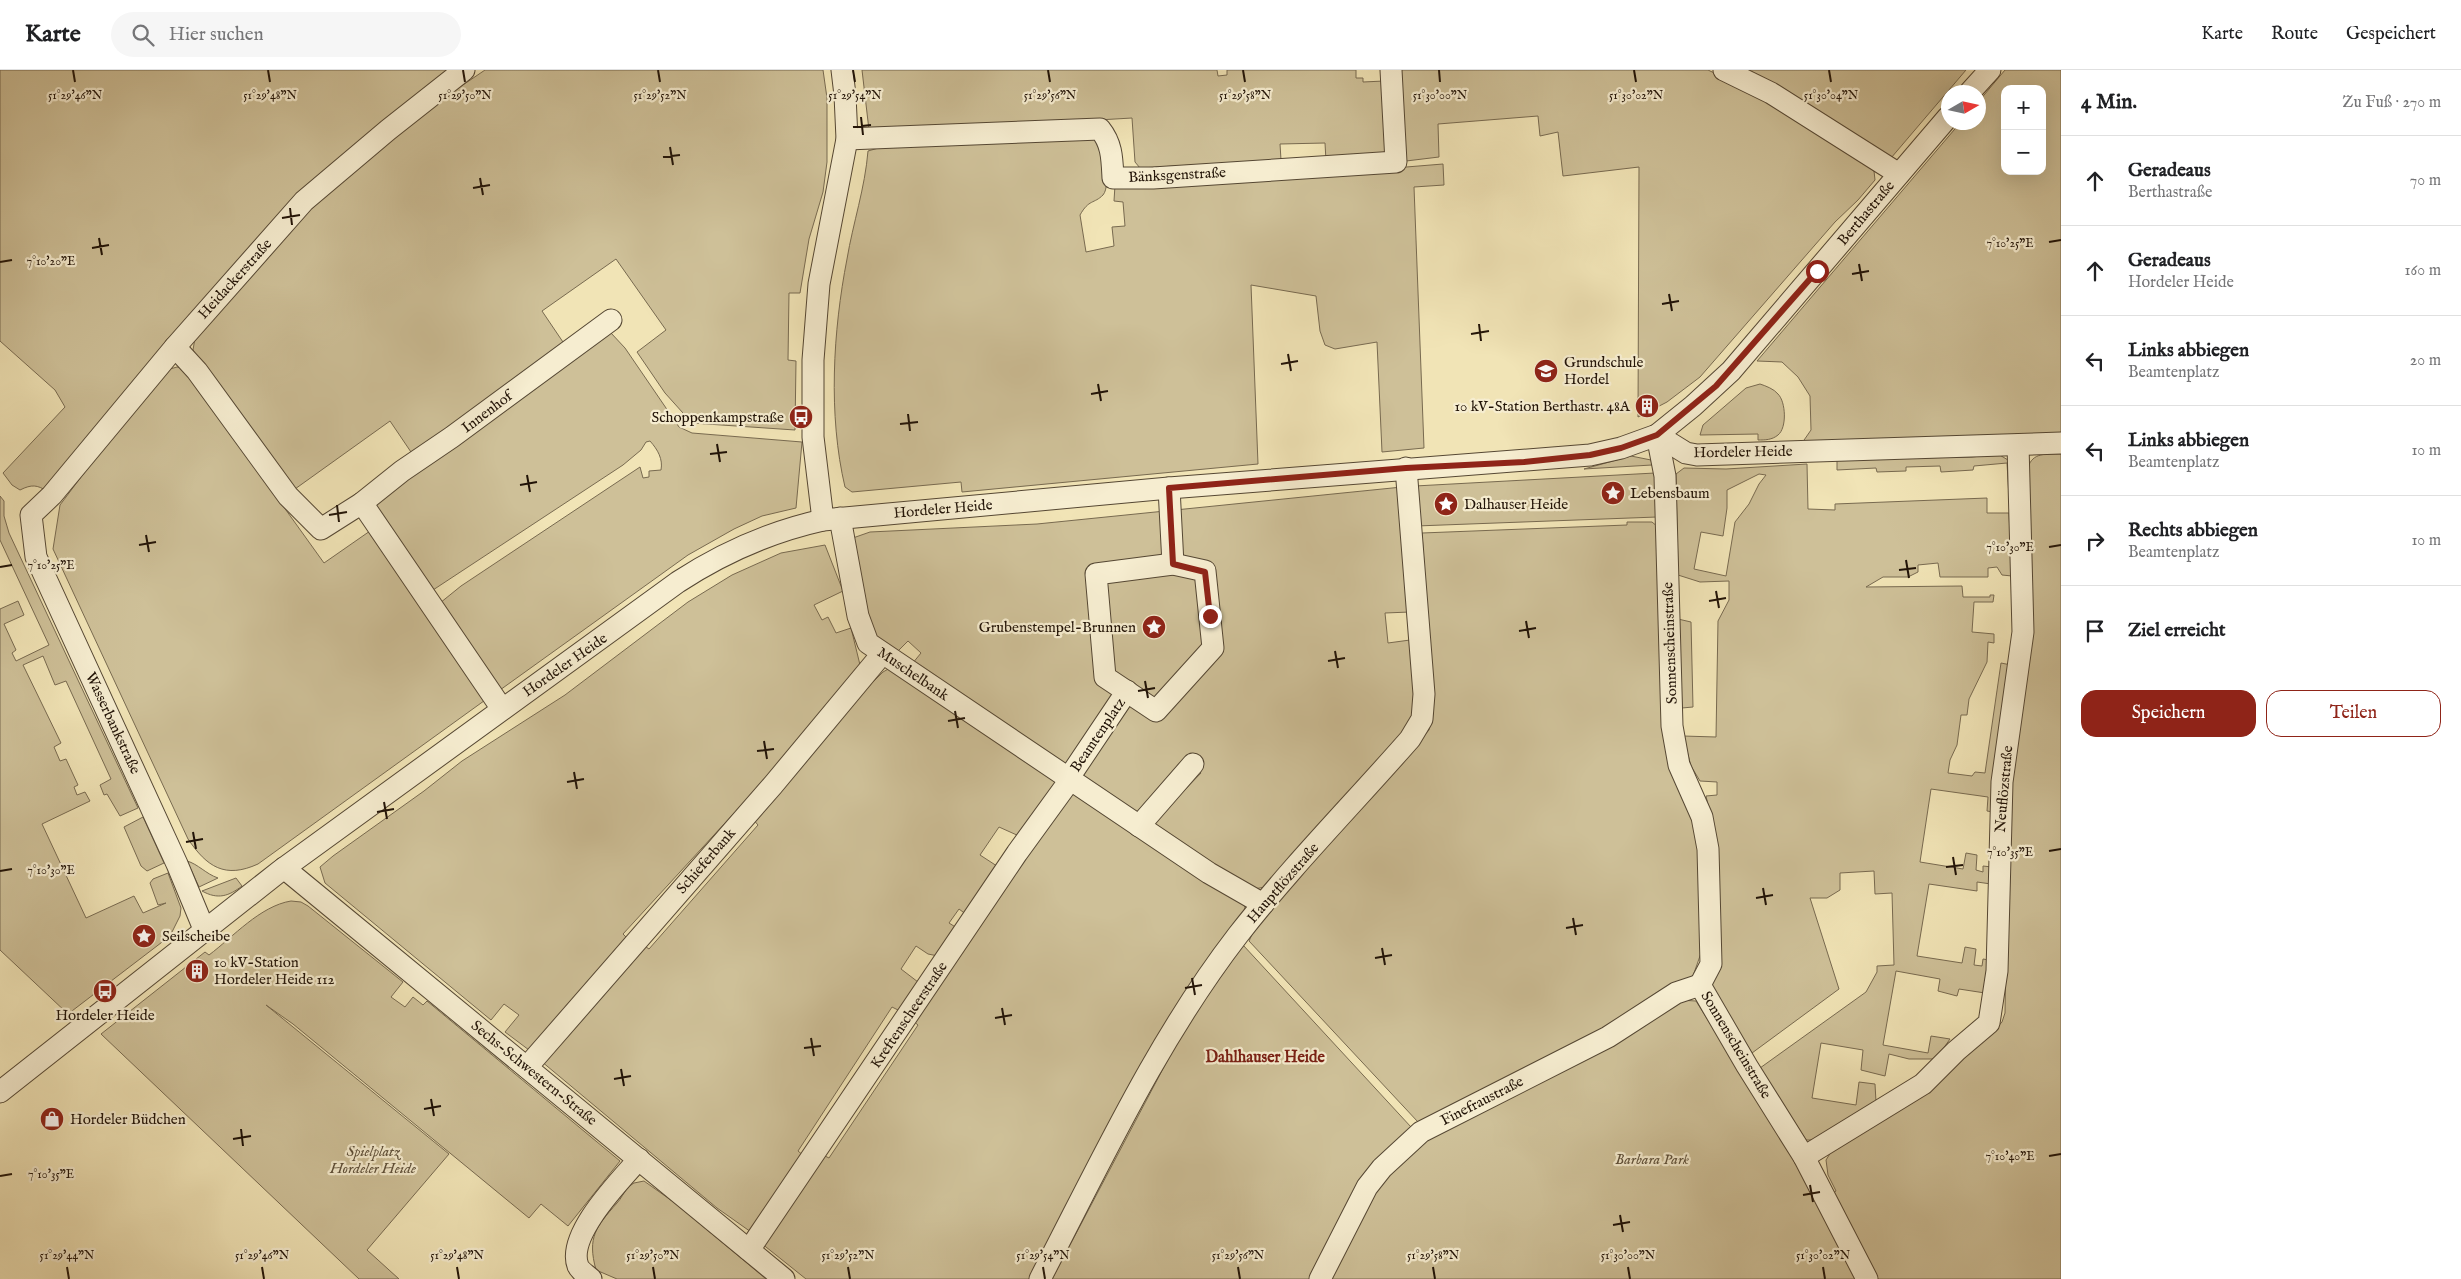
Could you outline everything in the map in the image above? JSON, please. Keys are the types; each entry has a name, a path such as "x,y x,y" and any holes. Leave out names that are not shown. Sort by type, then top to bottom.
{"street":[{"name":"Heidackerstraße","path":"31,515 52,495 175,347 304,201 388,130 464,70"},
{"path":"832,519 812,424 813,360 819,284 846,140 845,95 842,70"},
{"name":"Bänksgenstraße","path":"846,140 1100,129 1108,139 1112,154 1113,178 1396,162 1391,70"},
{"path":"1724,70 1771,93 1899,174"},
{"path":"1976,85 1990,70"},
{"name":"Berthastraße","path":"1657,435 1699,401 1731,370 1941,125"},
{"name":"Innenhof","path":"175,347 197,371 288,496 321,529 362,503 611,320"},
{"name":"Hordeler Heide","path":"0,1092 204,929 284,868 502,709 708,562 745,543 786,528 832,519 1169,488 1406,468 1524,462 1590,455 1621,448 1657,435 1686,453 1697,455 2061,443"},
{"name":"Sonnenscheinstraße","path":"1657,435 1665,476 1672,726 1679,765 1702,817 1708,848 1711,964 1700,985 1747,1066 1804,1156 1866,1279"},
{"name":"Neuflözstraße","path":"1804,1156 1923,1084 1956,1051 1989,1023 1997,972 2002,782 2023,632 2018,445"},
{"name":"Hauptflözstraße","path":"1040,1279 1131,1104 1179,1020 1263,904 1410,739 1422,719 1424,694 1406,468"},
{"path":"1169,488 1173,564"},
{"path":"362,503 502,709"},
{"name":"Wasserbankstraße","path":"31,515 36,557 177,864 204,929"},
{"name":"Muschelbank","path":"832,519 858,616 868,643 1209,873 1263,904"},
{"name":"Beamtenplatz","path":"1173,564 1205,572 1213,648 1156,711 1105,676 1096,574 1173,564"},
{"name":"Schieferbank","path":"527,1067 779,778 882,654"},
{"name":"Beamtenplatz","path":"1069,779 1127,692"},
{"path":"1139,826 1193,764"},
{"name":"Kreftenscheerstraße","path":"749,1250 1069,779"},
{"name":"Sechs-Schwestern-Straße","path":"284,868 784,1279"},
{"name":"Finefraustraße","path":"1320,1279 1367,1188 1388,1163 1421,1132 1608,1037 1676,993 1700,985"},
{"path":"592,1279 579,1268 576,1259 577,1248 584,1228 639,1159"}],"green space":[{"path":"0,70 449,70 291,204 255,240 47,491 34,486 20,490 12,485 3,473 65,407 55,390 0,341"},
{"path":"485,70 823,70 827,98 827,162 823,192 809,239 800,293 789,293 788,360 796,361 795,430 692,423 665,393 637,352 666,330 616,259 542,311 565,345 413,455 390,421 295,489 202,365 193,350 195,338 264,257 310,209 407,126"},
{"path":"862,70 1217,70 1218,76 1227,75 1227,70 1356,70 1356,78 1363,78 1363,82 1384,81 1385,151 1379,156 1326,161 1325,143 1280,144 1281,160 1140,168 1135,162 1132,118 996,126 869,130"},
{"path":"1401,70 1708,70 1773,103 1835,141 1874,171 1875,180 1835,222 1700,377 1667,402 1638,417 1639,167 1563,176 1558,132 1540,136 1538,116 1438,124 1439,157 1406,161"},
{"path":"1743,70 1966,70 1953,85 1941,85 1941,99 1891,158"},
{"path":"2005,70 2061,70 2061,434 1802,443 1811,430 1810,396 1798,377 1782,362 1757,361 1954,130 1986,130 1986,93"},
{"path":"1098,138 1105,167 1106,183 1103,195 1086,206 1080,215 1086,252 1114,246 1112,227 1125,226 1123,202 1114,201 1115,185 1247,180 1443,164 1444,185 1414,187 1424,448 1382,452 1377,342 1335,349 1325,345 1320,331 1316,296 1251,285 1258,464 962,492 961,482 852,492 845,487 836,431 834,373 842,287 868,151 882,147"},
{"path":"611,333 625,348 679,427 692,433 802,442 796,508 762,516 734,529 688,555 500,690 440,603 461,586 640,467 643,478 649,477 649,471 661,470 661,458 655,448 650,441 646,442 641,450 623,465 433,590 374,503"},
{"path":"184,368 324,563 370,531 488,698 258,864 236,870 218,868 210,863 202,857 188,839 53,549 60,505 99,453 170,369"},
{"path":"1760,384 1776,392 1783,403 1783,427 1776,437 1758,440 1758,434 1700,435 1703,425 1746,388"},
{"path":"1998,454 2008,460 2011,497 2009,497 2007,463 1974,466 1973,470 1941,472 1940,466 1906,467 1906,471 1877,472 1876,468 1837,470 1837,459 1972,457"},
{"path":"2061,454 2061,1279 1878,1279 1833,1193 1836,1191 1828,1175 1826,1160 1831,1152 1992,1033 2002,1022 2005,1013 2007,881 2028,468 2033,459 2041,455"},
{"path":"1631,456 1651,460 1652,465 1584,469"},
{"path":"1807,464 1808,509 1835,510 1835,504 1987,498 1987,513 2009,513 2012,576 2002,575 1997,567 1988,568 1988,577 1940,577 1938,563 1918,565 1918,572 1908,577 1883,577 1866,587 1962,586 1963,597 1990,597 1990,595 1994,595 1993,602 1974,602 1972,632 1994,634 1994,643 1988,642 1987,662 1969,699 1967,715 1961,715 1957,745 1950,760 1948,773 1972,776 1975,772 1985,773 2001,663 2011,665 1993,812 1987,811 1988,797 1931,789 1920,862 1963,869 1966,853 1977,855 1976,870 1983,872 1983,866 1992,867 1991,884 1977,882 1977,891 1929,884 1917,956 1962,963 1965,947 1976,949 1974,965 1982,966 1983,959 1989,960 1985,993 1959,989 1957,996 1938,991 1940,979 1896,971 1883,1045 1928,1053 1931,1036 1950,1039 1936,1059 1909,1059 1889,1054 1885,1076 1861,1070 1863,1050 1821,1043 1812,1098 1856,1105 1859,1082 1875,1084 1876,1102 1815,1140 1806,1140 1760,1068 1866,992 1877,972 1877,966 1894,965 1892,893 1875,894 1874,871 1840,873 1840,890 1827,898 1810,898 1839,989 1752,1053 1711,986 1718,849 1706,796 1717,795 1717,782 1700,781 1691,766 1683,736 1716,737 1718,621 1729,600 1729,581 1700,582 1678,575 1676,474 1684,468 1726,469","holes":["1759,474 1766,475 1749,504 1735,522 1726,576 1694,569 1701,532 1723,536 1727,508 1727,490"]},
{"path":"1655,473 1657,517 1416,526 1415,486"},
{"path":"1402,487 1410,612 1385,613 1388,643 1410,640 1416,700 1410,726 1265,887 1254,889 1150,826 1201,773 1193,764 1136,815 912,664 921,653 908,641 894,655 872,636 850,539 870,532 1037,524"},
{"path":"0,496 4,501 4,516 9,533 138,808 120,816 107,794 104,795 100,785 111,779 66,681 55,685 43,656 23,665 61,743 54,747 60,761 66,759 78,785 74,787 77,795 85,792 90,801 42,824 86,918 134,896 143,913 166,903 158,905 150,883 153,879 168,873 181,908 180,916 170,936 68,1014 0,950 0,609 18,601 24,615 4,624 16,650 12,653 16,661 49,645 0,540"},
{"path":"1627,522 1652,522 1658,527 1665,736 1701,840 1701,953 1693,976 1597,1037 1418,1122 1249,941 1256,926 1429,730 1433,714 1433,701 1422,533 1627,525"},
{"path":"825,545 843,591 814,605 822,620 828,617 836,633 851,628 861,669 781,762 623,934 629,940 529,1050 505,1032 519,1015 504,1004 491,1020 325,883 320,867 333,856 424,791 462,761 565,695 688,602 732,575 781,553"},
{"path":"1678,619 1691,622 1693,707 1682,708"},
{"path":"890,668 1058,779 1019,836 999,827 980,855 1000,868 967,915 959,909 949,923 957,928 938,956 928,954 916,946 901,969 918,982 900,1011 892,1007 798,1151 804,1156 751,1232 717,1208 541,1061 642,944 649,949 758,825 752,818 871,684"},
{"path":"1071,791 1239,900 1245,907 1243,915 1062,1217 1029,1279 806,1279 761,1243 821,1154 829,1158 918,1025 912,1020"},
{"path":"143,817 164,863 147,871 141,866 124,827"},
{"path":"187,861 195,864 218,878 199,887"},
{"path":"236,878 242,886 223,896 208,894 202,891"},
{"name":"Spielplatz Hordeler Heide","path":"291,901 301,902 308,906 403,982 391,997 405,1007 413,997 423,1005 427,1001 620,1161 568,1226 541,1204 529,1218 293,1024 266,1005 449,1154 367,1250 399,1279 359,1279 101,1034 205,952 209,955 247,923 268,909"},
{"path":"1243,945 1411,1127 1373,1166 1313,1279 1052,1279 1184,1029"},
{"name":"Barbara Park","path":"1679,1000 1696,1001 1798,1164 1859,1279 1329,1279 1372,1194 1385,1177 1425,1140"},
{"path":"644,1181 675,1203 766,1279 617,1279 596,1270 593,1259 595,1233 628,1187 634,1183"}],"place":[{"name":"Grundschule Hordel","path":"1546,371"},
{"name":"10 kV-Station Berthastr. 48A","path":"1647,406"},
{"name":"Schoppenkampstraße","path":"801,417"},
{"name":"Lebensbaum","path":"1613,493"},
{"name":"Dalhauser Heide","path":"1446,504"},
{"name":"Grubenstempel-Brunnen","path":"1154,627"},
{"name":"Seilscheibe","path":"144,936"},
{"name":"10 kV-Station Hordeler Heide 112","path":"197,971"},
{"name":"Hordeler Heide","path":"105,991"},
{"name":"Hordeler Büdchen","path":"52,1119"}],"district":[{"name":"Dahlhauser Heide","path":"1265,1058"}],"route":[{"path":"1210,616 1205,572 1173,564 1169,488 1406,468 1524,462 1590,455 1621,448 1657,435 1716,386 1817,271"}]}
